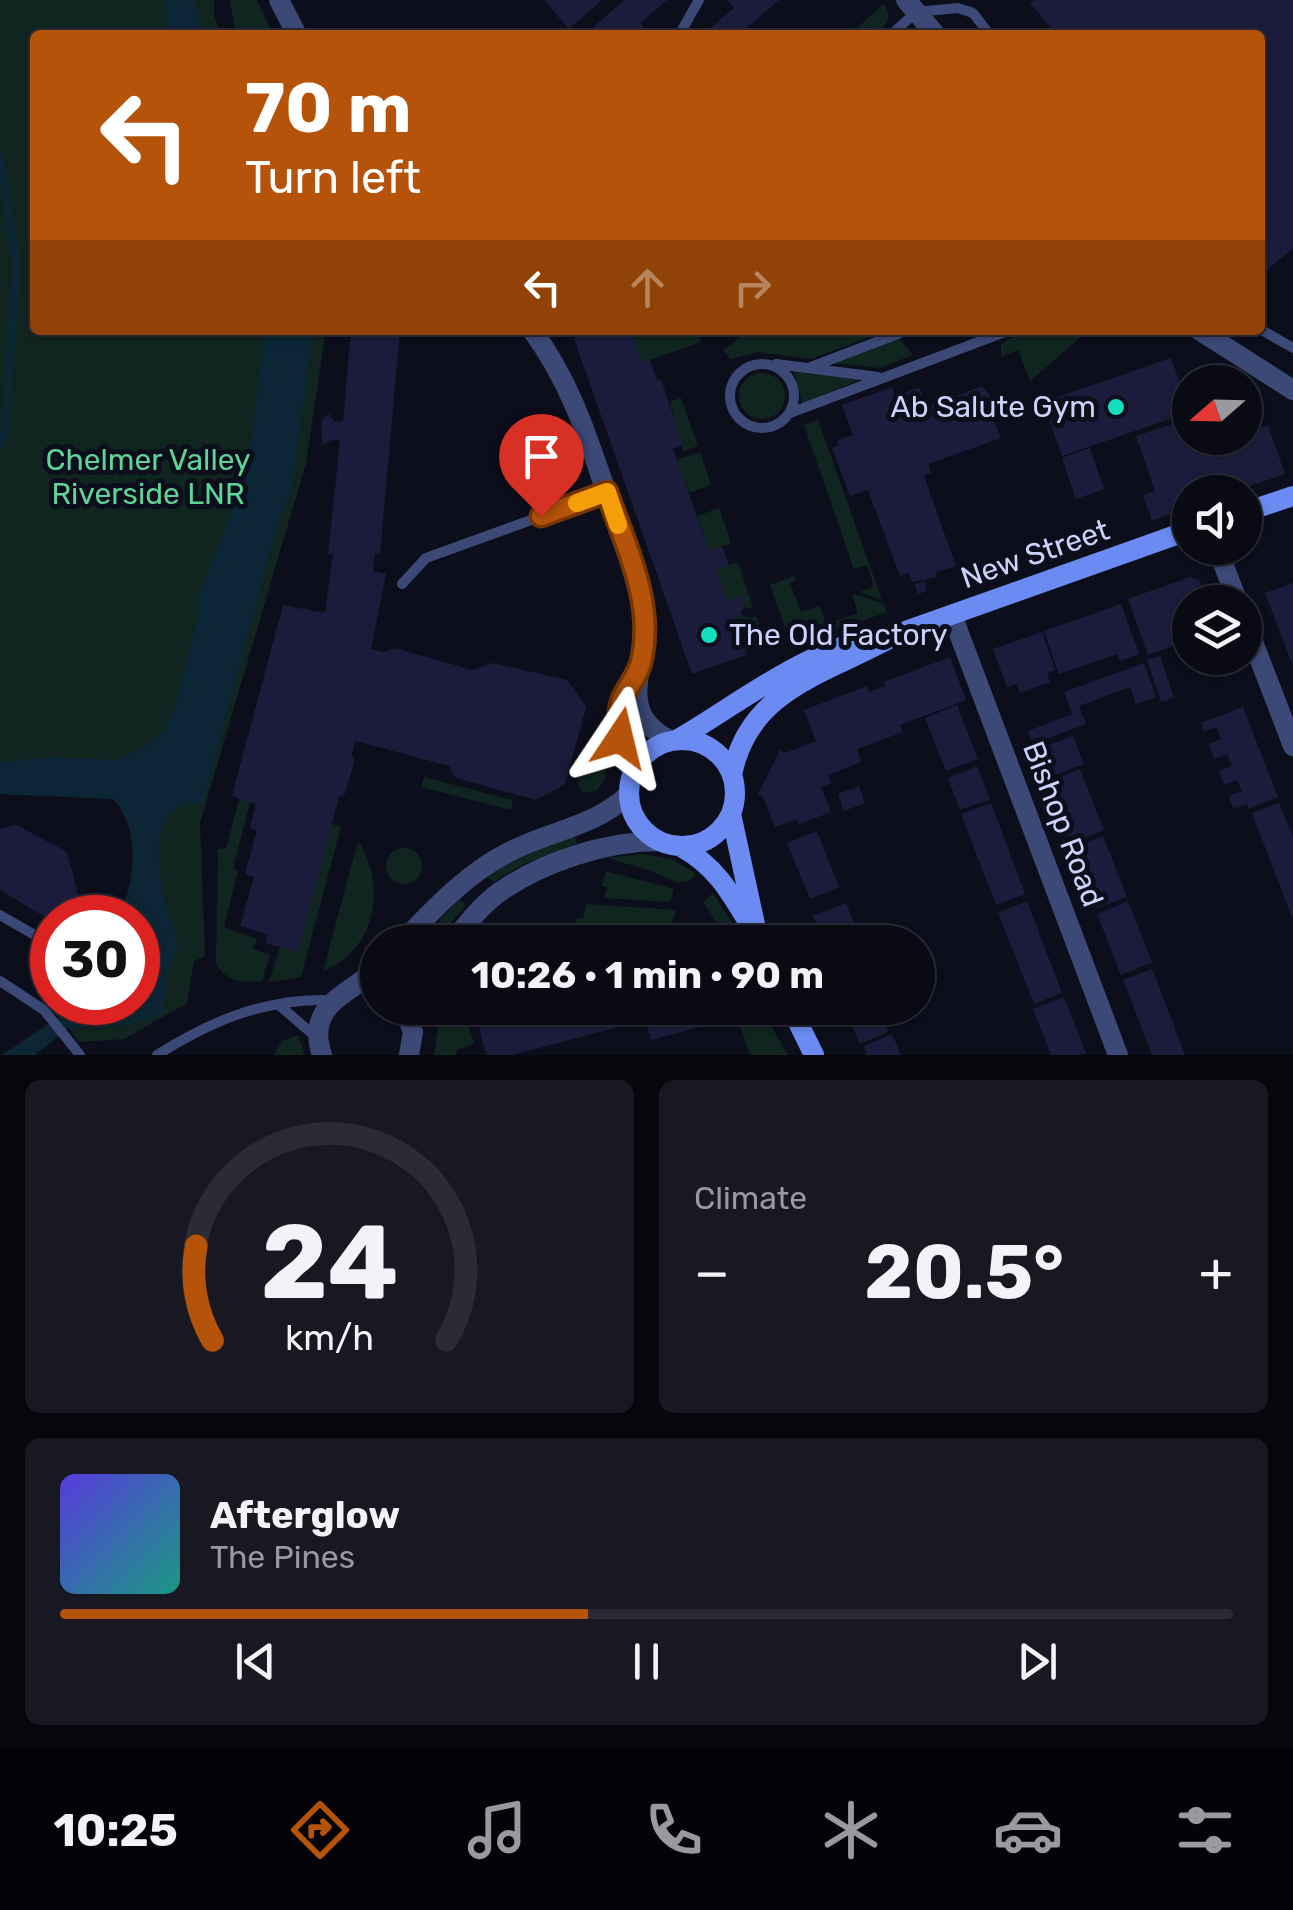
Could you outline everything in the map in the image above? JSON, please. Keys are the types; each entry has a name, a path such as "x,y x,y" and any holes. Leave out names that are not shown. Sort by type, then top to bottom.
{"main road":[{"path":"1262,506 1293,496"},
{"name":"New Street","path":"674,740 800,662 860,639 900,633 1172,536"},
{"name":"New Street","path":"732,776 742,741 778,698 808,678 865,654 900,633"},
{"path":"692,740 717,752 732,776 731,814 716,834 694,845 658,841 636,822 628,795 632,772 654,746 692,740"},
{"path":"731,814 756,925"},
{"path":"681,846 715,871 749,925"},
{"path":"799,1025 814,1055"}],"street":[{"path":"280,0 295,30"},
{"path":"909,3 932,30"},
{"path":"536,335 578,405 645,612 638,677 644,724 674,740"},
{"path":"1206,335 1293,390"},
{"name":"Bishop Road","path":"952,615 1118,1055"},
{"path":"1262,665 1293,746"},
{"path":"632,772 620,738 618,716 623,698 638,677"},
{"path":"419,925 479,870 538,839 590,820 628,795"},
{"path":"467,925 486,904 533,874 588,852 658,841"},
{"path":"320,1050 319,1023 332,1000 360,984"},
{"path":"355,988 360,988"},
{"path":"410,1025 411,1052"}],"lane":[{"path":"681,30 698,0"},
{"path":"894,30 909,3 973,13 986,30"},
{"path":"1265,332 1293,348"},
{"path":"810,368 895,335"},
{"path":"883,378 751,365 736,376 730,394 734,412 748,425 776,425 790,413 883,378 997,335"},
{"path":"770,364 790,379 795,396 790,413"},
{"path":"402,584 426,558 607,492"},
{"path":"0,914 30,932"},
{"path":"0,981 44,1010 80,1055"},
{"path":"157,1055 235,1013 254,1007 332,1000"},
{"path":"280,1006 320,1050"}],"green space":[{"name":"Chelmer Valley Riverside LNR","path":"0,0 214,0 219,30 30,30 30,335 325,335 306,463 200,823 205,956 194,961 187,1003 160,1018 160,895 127,895 132,872 132,841 113,799 0,794"},
{"path":"230,0 257,0 271,30 235,30"},
{"path":"884,4 888,17 879,30 858,27"},
{"path":"632,335 698,335 701,342 642,363"},
{"path":"742,335 875,335 811,359 758,352 731,359 723,351"},
{"path":"1017,335 1083,335 1030,381 1018,350 1001,357 1001,344"},
{"path":"899,338 913,355 880,368 835,363"},
{"path":"794,372 862,379 802,403"},
{"path":"762,373 778,380 785,396 778,412 762,419 746,412 739,396 746,380"},
{"path":"681,398 698,446 683,451 670,402"},
{"path":"818,420 882,600 860,592 874,586 867,565 854,569 804,425"},
{"path":"700,452 711,485 689,493 677,460"},
{"path":"719,508 731,543 709,551 697,516"},
{"path":"738,562 753,608 744,607 741,596 727,601 716,570"},
{"path":"794,576 796,580 790,583 801,612 820,606 826,624 858,613 854,594 884,604 887,612 806,641 802,630 788,635 770,585"},
{"path":"740,614 756,616 766,644 745,651 734,619"},
{"path":"600,757 606,769 605,778 597,790 584,793 578,784 580,771 590,758"},
{"path":"424,777 513,800 511,810 421,787"},
{"path":"239,799 250,802 233,868 238,871 224,927 257,939 253,949 270,955 262,981 235,980 216,963 218,849 226,849"},
{"path":"332,824 341,827 301,977 269,982 280,947"},
{"path":"574,835 577,843 522,865 493,882 487,877 520,856"},
{"path":"358,841 372,877 371,915 368,925 360,925 360,940 355,948 323,971"},
{"path":"404,848 417,853 422,866 417,879 404,884 391,879 386,866 391,853"},
{"path":"643,854 672,859 696,874 689,881 678,883 607,858"},
{"path":"606,871 674,889 670,902 604,898"},
{"path":"713,893 733,925 719,925 703,902"},
{"path":"460,899 466,905 449,925 435,925"},
{"path":"586,904 676,910 671,925 574,925 577,918 583,918"},
{"name":"Chelmer Valley Riverside LNR","path":"67,1025 148,1025 124,1039 79,1042"},
{"path":"438,1025 469,1025 474,1044 456,1050 457,1055 434,1055"},
{"path":"739,1025 770,1025 788,1055 750,1055"},
{"path":"298,1035 305,1055 274,1055 282,1041"}],"water":[{"path":"164,0 195,0 201,30 165,30"},
{"path":"264,335 312,335 293,482 278,523 203,802 179,807 161,833 160,872 179,945 167,975 160,1015 160,895 127,895 133,856 122,812 113,799 0,794 0,762 49,757 117,760 144,748 164,731 174,710 197,620 197,598 235,504 251,439"},
{"path":"47,1025 88,1025 72,1030 70,1027 35,1055 2,1055"}],"building":[{"path":"544,0 602,0 569,29"},
{"path":"625,0 667,0 640,23 646,30 590,30"},
{"path":"727,0 779,0 744,30 708,30 734,8"},
{"path":"1293,0 1293,248 1265,272 1265,30 1053,30 1030,3"},
{"path":"351,335 400,335 380,554 375,554 373,571 386,574 371,649 383,652 395,648 472,670 493,663 567,680 586,707 565,784 536,800 456,778 449,766 356,741 351,755 355,760 344,796 339,797 298,952 265,943 268,934 240,926 254,877 245,874 257,830 250,828 256,804 232,796 283,605 325,613 340,441 323,445 321,429 323,418 329,414 334,421 343,422"},
{"path":"573,335 632,335 642,363 650,360 657,380 661,379 683,445 673,449 709,551 722,546 729,565 716,570 727,601 741,596 745,605 734,619 746,655 692,674"},
{"name":"Ab Salute Gym","path":"1171,358 1173,365 1172,418 1062,456 1043,402"},
{"path":"982,386 1000,415 993,418 1001,438 928,464 931,473 924,476 956,566 935,573 937,577 912,582 908,573 900,576 868,490 850,496 832,448 839,446 837,440 853,435 842,405 892,387 895,396 919,387 927,407"},
{"path":"1172,424 1172,455 1262,455 1262,427 1268,425 1285,474 1262,482 1262,475 1172,475 1172,514 1152,521 1143,495 1155,491 1136,436"},
{"path":"1090,448 1104,489 1076,499 1062,458"},
{"path":"1190,577 1202,585 1172,585 1172,646 1148,655 1128,599"},
{"path":"924,581 927,591 918,594 915,585"},
{"path":"1293,583 1293,666 1265,593"},
{"path":"1121,604 1139,654 1120,661 1117,654 1059,674 1044,631"},
{"path":"1042,632 1055,670 1047,673 1050,682 1020,693 1017,684 1007,687 993,649"},
{"path":"1160,656 1174,698 1161,702 1147,660"},
{"path":"950,657 966,700 900,725 903,732 857,749 861,762 828,775 831,783 821,787 831,812 799,824 797,819 775,827 763,797 758,794 780,750 785,753 816,741 804,710 867,686 869,692 885,686 884,682"},
{"path":"1144,663 1156,697 1136,704 1130,687 1079,706 1086,724 1033,744 1028,731 1072,714 1064,692"},
{"path":"957,705 978,759 946,771 925,718"},
{"path":"1243,707 1278,797 1249,809 1247,804 1233,809 1229,796 1242,791 1237,780 1224,785 1219,771 1232,766 1227,754 1214,759 1209,744 1221,739 1217,727 1204,732 1201,723"},
{"path":"1073,736 1084,764 1046,778 1035,750"},
{"path":"977,766 990,799 960,810 948,778"},
{"path":"1080,769 1104,830 1071,843 1047,782"},
{"path":"859,786 865,803 844,811 838,794"},
{"path":"991,803 1025,894 996,905 961,814"},
{"path":"1279,803 1293,837 1293,920 1252,813"},
{"path":"16,825 67,852 77,895 30,895 30,908 0,890 0,829"},
{"path":"817,831 839,887 810,899 787,843"},
{"path":"1103,836 1127,897 1095,909 1072,848"},
{"path":"1027,901 1062,993 1034,1004 998,913"},
{"path":"1128,901 1152,962 1121,975 1097,914"},
{"path":"846,903 854,925 817,925 813,916"},
{"path":"1152,969 1185,1055 1152,1055 1123,980"},
{"path":"1064,997 1086,1053 1080,1055 1051,1055 1033,1009"},
{"path":"478,1025 627,1025 512,1055 486,1055"},
{"path":"647,1025 707,1025 651,1040"},
{"path":"852,1025 885,1025 888,1032 860,1044"},
{"path":"892,1034 901,1055 867,1055 864,1046"}],"waterway":[{"path":"0,157 16,265 5,433 0,445"}],"slow traffic":[{"path":"577,503 607,492 618,525"}],"place":[{"name":"Ab Salute Gym","path":"1116,407"},
{"name":"The Old Factory","path":"709,635"}],"route":[{"path":"541,516 607,492 645,612 638,677 623,698 618,716 620,738"}]}
